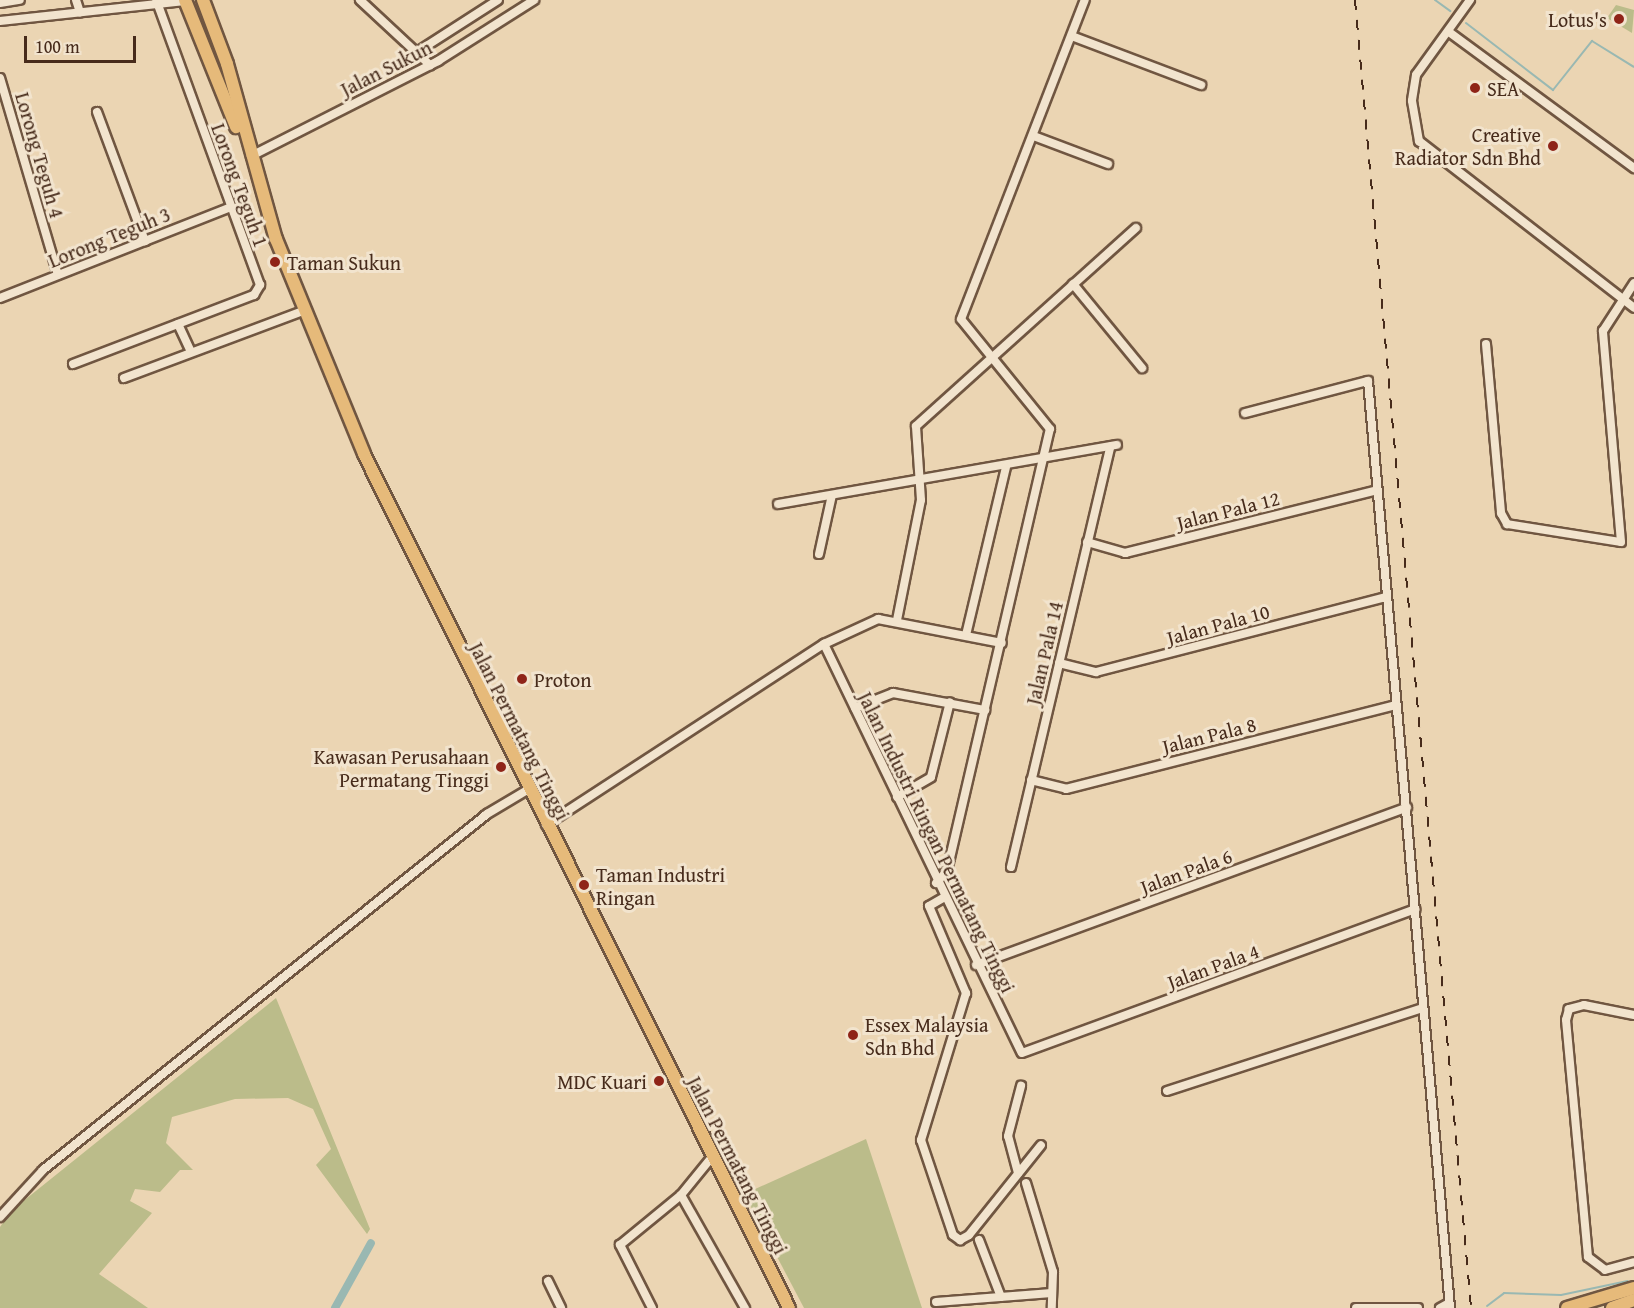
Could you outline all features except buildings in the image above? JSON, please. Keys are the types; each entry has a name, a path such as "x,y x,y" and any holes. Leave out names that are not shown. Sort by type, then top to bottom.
{"main road":[{"name":"Jalan Permatang Tinggi","path":"187,0 250,157 303,311 416,565 789,1308"},
{"path":"187,0 211,20"},
{"name":"Jalan Permatang Tinggi","path":"203,0 211,20 250,157"},
{"path":"1567,1308 1634,1288"},
{"path":"1612,1308 1634,1300"}],"street":[{"path":"0,3 20,0"},
{"path":"76,0 80,12"},
{"path":"0,21 187,0"},
{"path":"360,0 430,64"},
{"path":"417,52 498,0"},
{"name":"Jalan Sukun","path":"250,157 430,64 534,0"},
{"path":"936,883 947,871 1002,643 1050,429 961,319 1036,136 1074,37 1085,0"},
{"path":"1470,0 1449,32 1422,64 1412,88 1419,141 1623,297 1634,308"},
{"name":"Lorong Teguh 1","path":"73,364 258,291 231,207 157,2"},
{"path":"1449,32 1634,168"},
{"path":"1074,37 1202,85"},
{"name":"Lorong Teguh 4","path":"0,78 58,275"},
{"path":"97,112 145,241"},
{"path":"1036,136 1108,164"},
{"name":"Lorong Teguh 3","path":"0,298 231,207"},
{"path":"897,620 921,500 916,426 1136,228"},
{"path":"1486,344 1501,513 1507,524 1621,542 1603,331 1634,283"},
{"path":"1073,284 1142,368"},
{"path":"124,378 303,311"},
{"path":"178,324 190,352"},
{"path":"1245,413 1368,381 1385,597 1407,807 1448,1306 1440,1308"},
{"name":"Jalan Pala 14","path":"1011,867 1088,542 1114,446 1044,459"},
{"path":"778,504 920,482 1044,459"},
{"path":"966,635 1006,467"},
{"name":"Jalan Pala 12","path":"1088,542 1125,553 1377,490"},
{"path":"819,554 832,495"},
{"name":"Jalan Pala 10","path":"1059,663 1096,672 1385,597"},
{"path":"546,825 824,644 882,617 1002,643"},
{"name":"Jalan Industri Ringan Permatang Tinggi","path":"824,644 943,898 1022,1053"},
{"path":"855,708 893,693 986,710"},
{"path":"897,797 931,777 950,702"},
{"name":"Jalan Pala 8","path":"1031,780 1066,789 1395,705"},
{"path":"0,1217 43,1170 487,814 529,789"},
{"name":"Jalan Pala 6","path":"976,965 1407,807"},
{"path":"943,898 929,906 966,993 921,1140 953,1235 960,1240 969,1234 1041,1145"},
{"name":"Jalan Pala 4","path":"1022,1053 1415,909"},
{"path":"1634,1016 1584,1005 1569,1009 1566,1020 1588,1257 1605,1270 1634,1262"},
{"path":"1167,1091 1422,1008"},
{"path":"1018,1173 1008,1137 1021,1086"},
{"path":"652,1308 620,1245 681,1195 712,1157"},
{"path":"1026,1183 1053,1272 1052,1308"},
{"path":"681,1195 745,1308"},
{"path":"980,1240 1001,1297"},
{"path":"548,1281 561,1308"},
{"path":"936,1302 1052,1293"},
{"path":"1356,1308 1418,1308"}],"green space":[{"path":"1616,5 1634,10 1632,33 1607,18"},
{"path":"276,998 370,1229 367,1234 316,1165 331,1149 313,1109 288,1098 235,1099 172,1117 166,1143 193,1170 180,1170 160,1192 135,1189 130,1201 152,1213 99,1274 148,1308 0,1308 0,1227 11,1211"},
{"path":"866,1139 922,1308 804,1308 744,1194"}],"waterway":[{"path":"1435,0 1450,11"},
{"path":"1466,23 1553,90 1592,41 1634,67"},
{"path":"335,1308 371,1243"},
{"path":"1487,1306 1504,1293 1561,1295 1628,1281"}],"railway":[{"path":"1355,0 1471,1308"}],"place":[{"name":"Lotus's","path":"1619,19"},
{"name":"SEA","path":"1475,88"},
{"name":"Creative Radiator Sdn Bhd","path":"1553,146"},
{"name":"Taman Sukun","path":"275,262"},
{"name":"Proton","path":"522,679"},
{"name":"Kawasan Perusahaan Permatang Tinggi","path":"501,767"},
{"name":"Taman Industri Ringan","path":"584,885"},
{"name":"Essex Malaysia Sdn Bhd","path":"853,1035"},
{"name":"MDC Kuari","path":"659,1081"}]}
